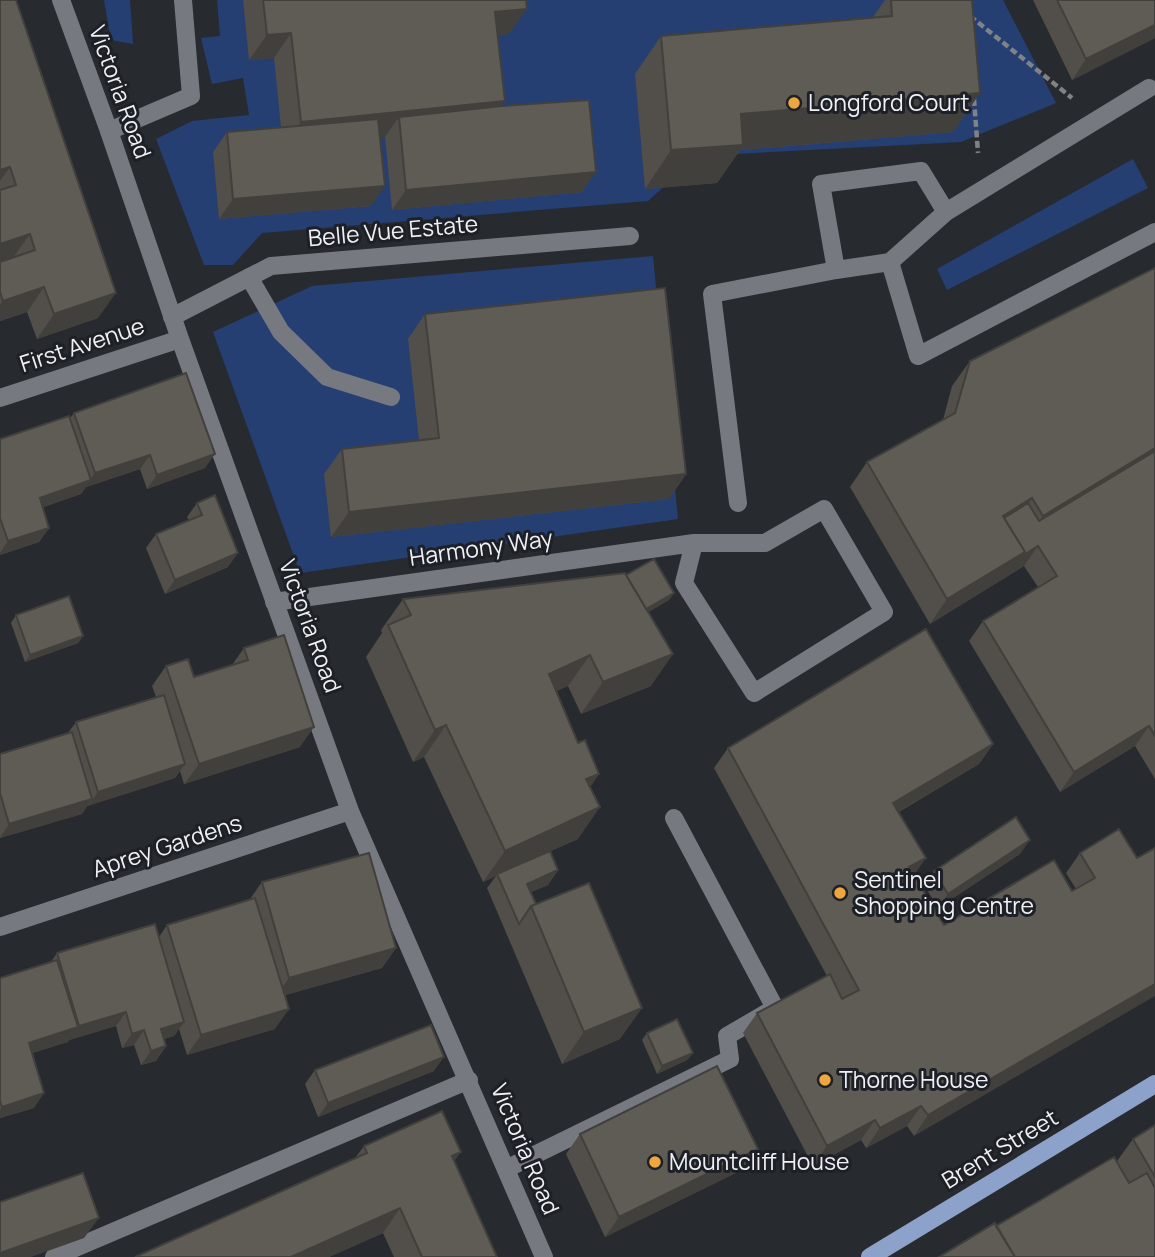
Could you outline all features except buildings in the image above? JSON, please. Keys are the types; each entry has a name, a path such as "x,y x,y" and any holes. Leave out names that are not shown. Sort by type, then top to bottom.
{"main road":[{"name":"Brent Street","path":"870,1257 1155,1084"}],"street":[{"name":"Victoria Road","path":"61,0 350,811 544,1257"},
{"path":"109,131 191,96 183,0"},
{"path":"738,503 712,293 890,262 946,212 1098,119 1153,92"},
{"path":"836,270 821,184 921,171 946,212"},
{"path":"890,262 918,356 1155,232"},
{"name":"Belle Vue Estate","path":"172,317 271,267 631,236"},
{"path":"249,277 281,332 327,377 391,397"},
{"name":"First Avenue","path":"0,398 180,339"},
{"name":"Harmony Way","path":"274,602 694,543 765,543 824,509 884,612 754,693 684,583 694,543"},
{"name":"Aprey Gardens","path":"0,927 350,811"},
{"path":"506,1169 730,1059 727,1036 775,1008 674,818"},
{"path":"54,1257 469,1080"}],"path":[{"path":"968,28 967,14 1098,119"},
{"path":"974,95 981,190"}],"shaded area":[{"path":"104,0 130,0 133,44 111,40"},
{"path":"217,0 1003,0 1056,103 961,142 698,156 648,201 262,233 233,265 204,265 156,139 192,121 249,115 243,78 212,84 201,38 220,36"},
{"path":"1133,159 1148,188 947,290 937,269"},
{"path":"653,256 678,519 300,573 213,332 312,286"}],"place":[{"name":"Longford Court","path":"794,103"},
{"name":"Sentinel Shopping Centre","path":"840,893"},
{"name":"Thorne House","path":"825,1080"},
{"name":"Mountcliff House","path":"655,1162"}]}
